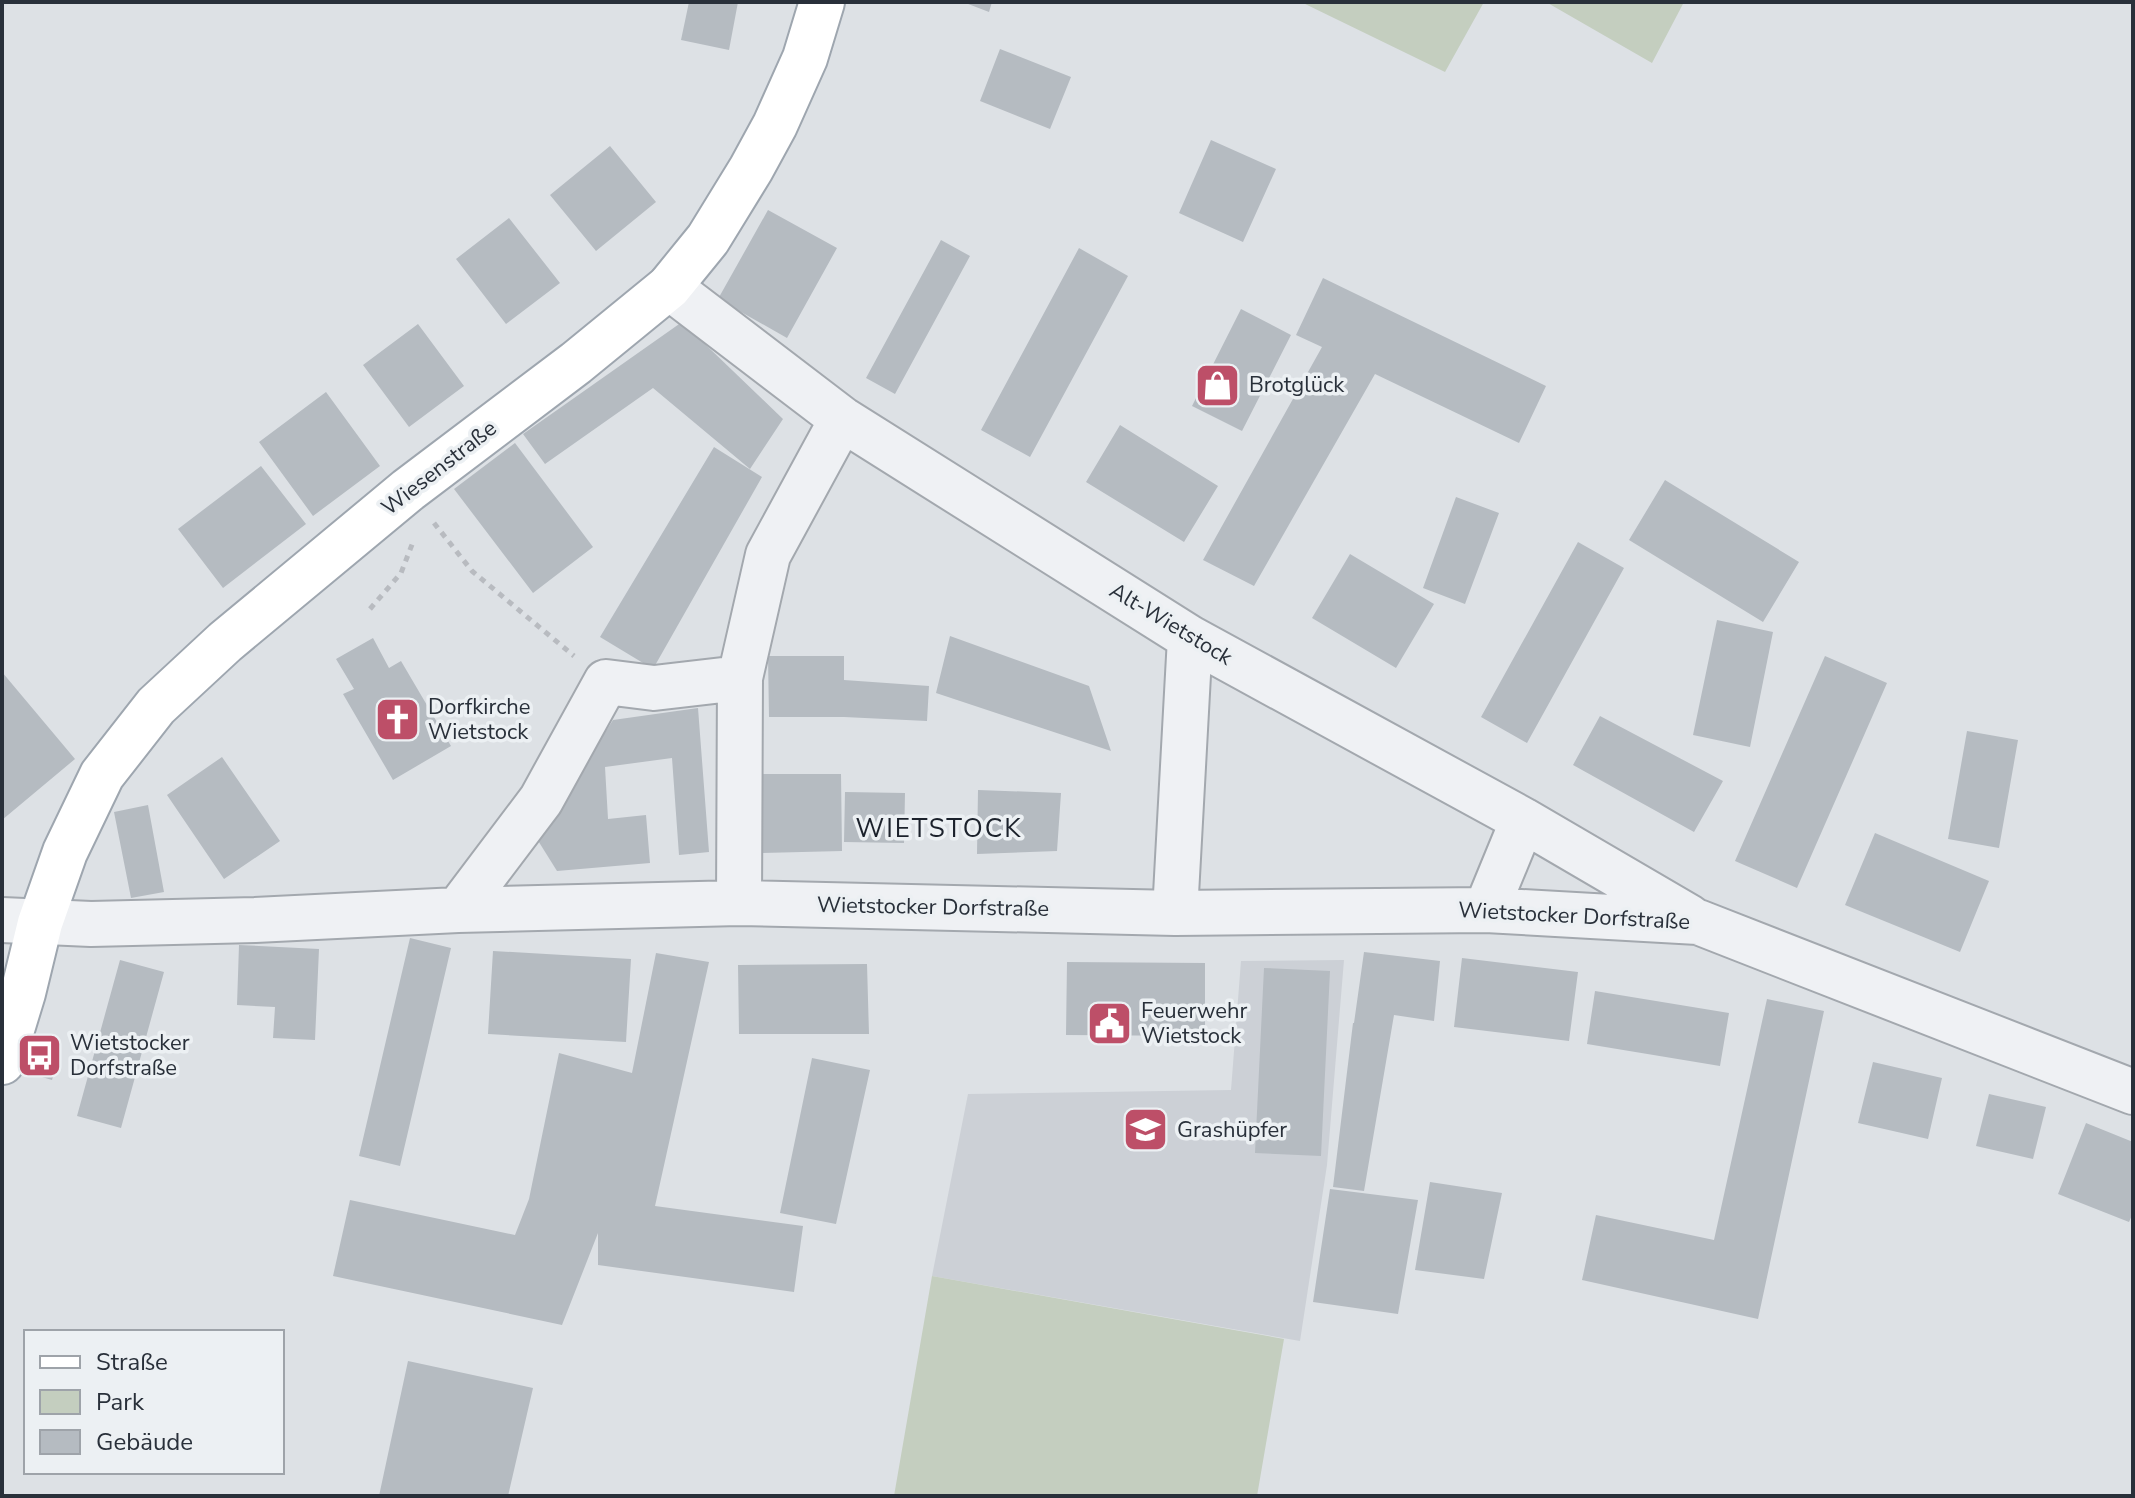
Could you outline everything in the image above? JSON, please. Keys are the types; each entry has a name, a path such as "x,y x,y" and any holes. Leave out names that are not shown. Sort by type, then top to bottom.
{"main road":[{"name":"Wiesenstraße","path":"2,1062 23,993 21,921 65,852 102,775 156,706 225,642 417,501 669,287 708,239 751,169 795,83 822,2"}],"street":[{"name":"Alt-Wietstock","path":"669,287 842,419 1190,638 1523,820 1698,922"},
{"path":"739,903 740,678 768,555 842,419"},
{"path":"1175,913 1190,638"},
{"path":"458,910 541,800 606,682 654,688 740,678"},
{"path":"1486,910 1523,820"},
{"name":"Wietstocker Dorfstraße","path":"21,921 91,924 255,920 458,910 739,903 1175,913 1486,910 1698,922 2133,1092"}],"path":[{"path":"370,609 401,573 417,501"},
{"path":"417,501 472,571 606,682"}],"shaded area":[{"name":"Grashüpfer","path":"1344,960 1327,1165 1300,1341 932,1276 968,1094 1231,1090 1241,961"}],"green space":[{"path":"1301,2 1484,2 1445,72"},
{"path":"1546,2 1684,2 1652,63"},
{"path":"932,1276 1284,1339 1257,1496 894,1496"}],"building":[{"path":"689,2 738,2 729,50 681,40"},
{"path":"963,2 992,2 989,12"},
{"path":"1000,49 1071,77 1050,129 980,101"},
{"path":"1211,140 1276,169 1243,242 1179,213"},
{"path":"610,146 656,202 596,251 550,195"},
{"path":"768,210 837,248 787,338 718,299"},
{"path":"509,218 560,283 506,324 456,259"},
{"path":"941,240 970,256 895,394 866,378"},
{"path":"1079,248 1128,276 1030,457 981,430"},
{"path":"1323,278 1546,386 1519,443 1375,374 1254,586 1203,560 1322,347 1296,335"},
{"path":"1241,309 1291,335 1242,431 1192,406"},
{"path":"682,322 783,419 750,469 653,388 545,464 523,434"},
{"path":"418,324 464,386 409,427 363,365"},
{"path":"326,392 380,466 313,516 259,442"},
{"path":"1120,425 1218,486 1184,542 1086,482"},
{"path":"515,443 593,547 533,593 454,489"},
{"path":"714,447 762,477 653,669 600,637"},
{"path":"261,466 306,524 223,588 178,529"},
{"path":"1665,480 1799,562 1763,622 1629,540"},
{"path":"1456,497 1499,513 1465,604 1423,588"},
{"path":"1578,542 1624,568 1527,743 1481,717"},
{"path":"1350,554 1434,604 1396,668 1312,618"},
{"path":"1717,620 1773,632 1750,747 1693,735"},
{"path":"950,636 1089,686 1111,751 936,693"},
{"name":"Dorfkirche Wietstock","path":"373,638 389,668 401,661 451,746 393,780 343,694 354,689 336,659"},
{"path":"768,656 844,656 844,680 929,686 927,721 769,717"},
{"path":"1825,656 1887,683 1797,888 1735,861"},
{"path":"2,672 75,759 2,820"},
{"path":"698,708 709,852 679,855 672,758 605,767 608,819 646,815 650,863 557,871 537,839 613,720"},
{"path":"1600,716 1723,781 1694,832 1573,765"},
{"path":"1967,731 2018,740 1999,848 1948,839"},
{"path":"222,757 280,841 224,879 167,795"},
{"path":"757,774 841,774 842,851 758,853"},
{"path":"978,790 1061,793 1057,851 977,854"},
{"path":"845,792 905,793 904,843 844,842"},
{"path":"148,805 164,892 131,898 114,812"},
{"path":"1875,833 1989,881 1960,952 1845,905"},
{"path":"410,938 451,948 400,1166 359,1156"},
{"path":"239,945 319,949 315,1040 273,1038 275,1007 237,1005"},
{"path":"493,951 631,959 626,1042 488,1034"},
{"path":"1364,952 1440,961 1434,1021 1394,1015 1364,1191 1333,1187"},
{"path":"656,953 709,962 655,1206 803,1226 794,1292 598,1265 598,1233 562,1325 333,1276 350,1200 515,1235 529,1199 559,1053 632,1073"},
{"path":"1462,958 1578,972 1569,1041 1454,1027"},
{"path":"120,960 164,972 121,1128 77,1116"},
{"path":"1067,962 1205,963 1205,1036 1066,1035"},
{"path":"867,964 869,1034 739,1034 738,965"},
{"path":"1264,968 1330,971 1321,1156 1255,1153"},
{"path":"1595,991 1729,1013 1720,1066 1587,1044"},
{"path":"1767,999 1824,1011 1758,1319 1582,1280 1596,1215 1714,1240"},
{"path":"50,1051 59,1054 52,1080 42,1077"},
{"path":"812,1058 870,1070 836,1224 780,1213"},
{"path":"1873,1062 1942,1078 1928,1139 1858,1123"},
{"path":"1989,1094 2046,1107 2033,1159 1976,1146"},
{"path":"2086,1123 2133,1142 2133,1213 2129,1222 2058,1194"},
{"path":"1430,1182 1502,1193 1484,1279 1415,1270"},
{"path":"1330,1189 1418,1200 1398,1314 1313,1302"},
{"path":"408,1361 533,1388 508,1496 379,1496"}],"place":[{"name":"Brotglück","path":"1218,385"},
{"name":"Dorfkirche Wietstock","path":"397,720"},
{"name":"Feuerwehr Wietstock","path":"1110,1024"},
{"name":"Wietstocker Dorfstraße","path":"39,1056"},
{"name":"Grashüpfer","path":"1146,1130"}],"district":[{"name":"WIETSTOCK","path":"939,828"}]}
